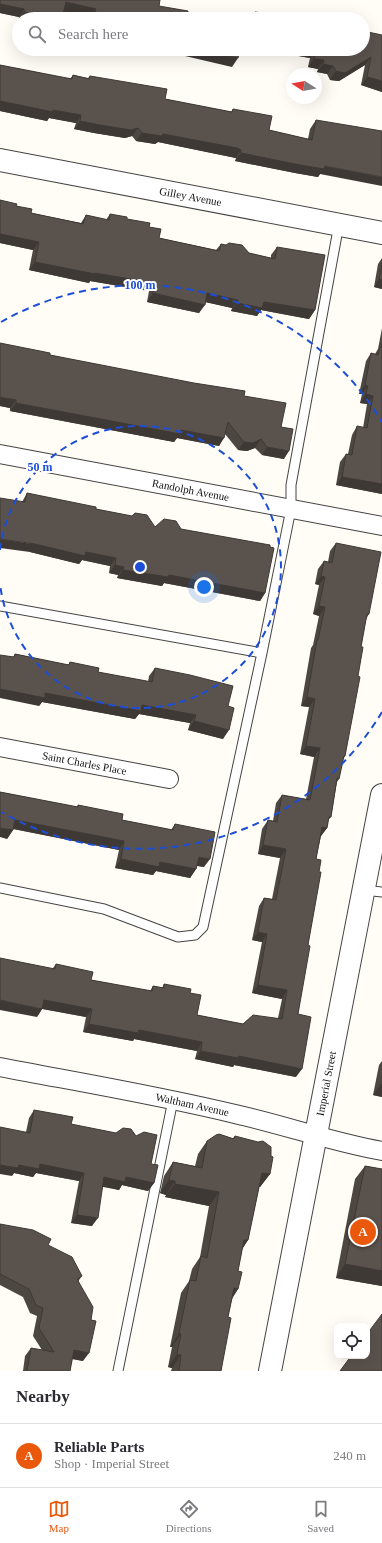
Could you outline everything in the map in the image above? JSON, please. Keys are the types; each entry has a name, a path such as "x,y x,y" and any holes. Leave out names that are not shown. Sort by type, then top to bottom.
{"street":[{"name":"Gilley Avenue","path":"0,160 382,233"},
{"name":"Randolph Avenue","path":"0,454 382,526"},
{"name":"Saint Charles Place","path":"0,747 169,779"},
{"name":"Imperial Street","path":"270,1371 316,1136 373,891 382,795"},
{"name":"Waltham Avenue","path":"0,1067 174,1100 236,1114 344,1144 382,1151"}],"lane":[{"path":"0,888 104,909 178,937 195,935 203,927 262,653 291,509 291,485 339,224"},
{"path":"0,606 262,653"},
{"path":"118,1371 174,1100"}],"building":[{"path":"0,0 160,0 159,6 188,11 95,12 96,9 66,2 64,12 24,12 24,9 0,4"},
{"path":"370,32 382,35 382,81 367,77 371,57 345,73 336,71 333,66 323,64 324,60 314,59 315,56 370,56"},
{"path":"0,65 72,79 73,75 89,79 90,76 167,89 165,99 232,112 233,109 272,116 269,130 312,140 316,120 382,131 382,177 325,166 324,169 300,165 241,153 241,150 237,148 163,134 161,136 142,133 138,128 131,130 100,125 80,121 81,115 53,110 53,112 0,101"},
{"path":"0,200 17,204 16,206 32,209 31,213 83,224 86,215 109,220 110,214 127,217 127,219 150,223 149,227 161,229 159,238 219,251 221,244 226,245 229,243 242,245 249,253 275,259 277,247 325,255 315,310 264,302 262,308 237,303 238,300 207,293 205,305 153,293 154,283 95,274 35,262 39,242 0,234"},
{"path":"382,265 382,280 379,279"},
{"path":"0,343 50,353 50,355 194,383 245,391 244,396 286,403 281,427 293,429 289,451 267,447 261,439 253,443 244,442 228,422 224,438 181,430 180,434 16,403 16,400 0,397"},
{"path":"380,347 382,347 382,484 342,477 346,454 352,455 357,426 367,428 373,396 366,394 368,386 365,385 371,353 378,355"},
{"path":"27,493 132,516 135,513 147,515 155,527 164,519 176,521 181,529 270,545 270,547 274,548 265,593 169,575 168,577 123,570 124,567 115,565 116,558 86,552 85,556 35,544 0,539 0,498 25,502"},
{"path":"336,543 381,552 361,647 363,647 358,676 360,677 345,756 339,779 337,778 331,817 329,817 327,828 322,827 316,859 321,860 319,872 321,872 298,1014 311,1017 302,1069 239,1056 238,1058 201,1051 202,1042 139,1030 138,1033 89,1024 92,1009 44,1000 42,1009 0,1000 0,958 55,969 56,964 93,972 91,980 152,991 153,986 164,988 164,984 191,989 190,993 201,995 197,1015 243,1024 253,1015 282,1019 287,990 258,985 267,934 258,932 264,898 276,900 286,849 263,845 268,820 277,822 282,795 310,800 320,748 306,746 315,699 307,697 317,640 325,607 319,606 325,577 321,576 324,561 332,563"},
{"path":"15,654 69,665 70,662 99,668 98,672 152,682 155,668 233,686 228,706 234,708 229,730 194,721 196,715 142,705 141,711 45,693 45,698 0,689 0,655 14,657"},
{"path":"0,792 123,814 122,820 173,830 175,824 215,832 210,859 199,857 196,869 160,862 159,867 121,859 124,841 15,820 13,830 0,828"},
{"path":"34,1110 73,1117 71,1124 116,1133 123,1128 131,1129 136,1136 144,1132 157,1135 151,1164 158,1165 154,1183 126,1177 125,1182 104,1177 98,1218 77,1215 84,1173 40,1164 39,1169 19,1165 18,1168 0,1165 0,1127 30,1133"},
{"path":"219,1134 234,1139 235,1136 258,1142 263,1141 271,1147 271,1156 273,1157 270,1174 262,1173 248,1240 244,1240 238,1271 242,1272 238,1289 234,1288 228,1317 231,1318 221,1371 179,1371 181,1355 177,1354 181,1334 179,1333 190,1280 196,1281 201,1256 207,1258 219,1192 175,1184 175,1181 169,1180 173,1162 202,1168 207,1141"},
{"path":"365,1166 382,1169 382,1271 345,1264"},
{"path":"0,1224 33,1230 51,1239 48,1245 72,1257 82,1276 77,1279 93,1307 91,1320 96,1321 89,1353 74,1350 70,1371 27,1371 31,1348 54,1352 39,1328 43,1308 36,1305 29,1289 0,1274"},
{"path":"382,1314 382,1371 340,1371 349,1359 370,1359 370,1330"}],"place":[{"name":"Reliable Parts","path":"363,1232"}]}
